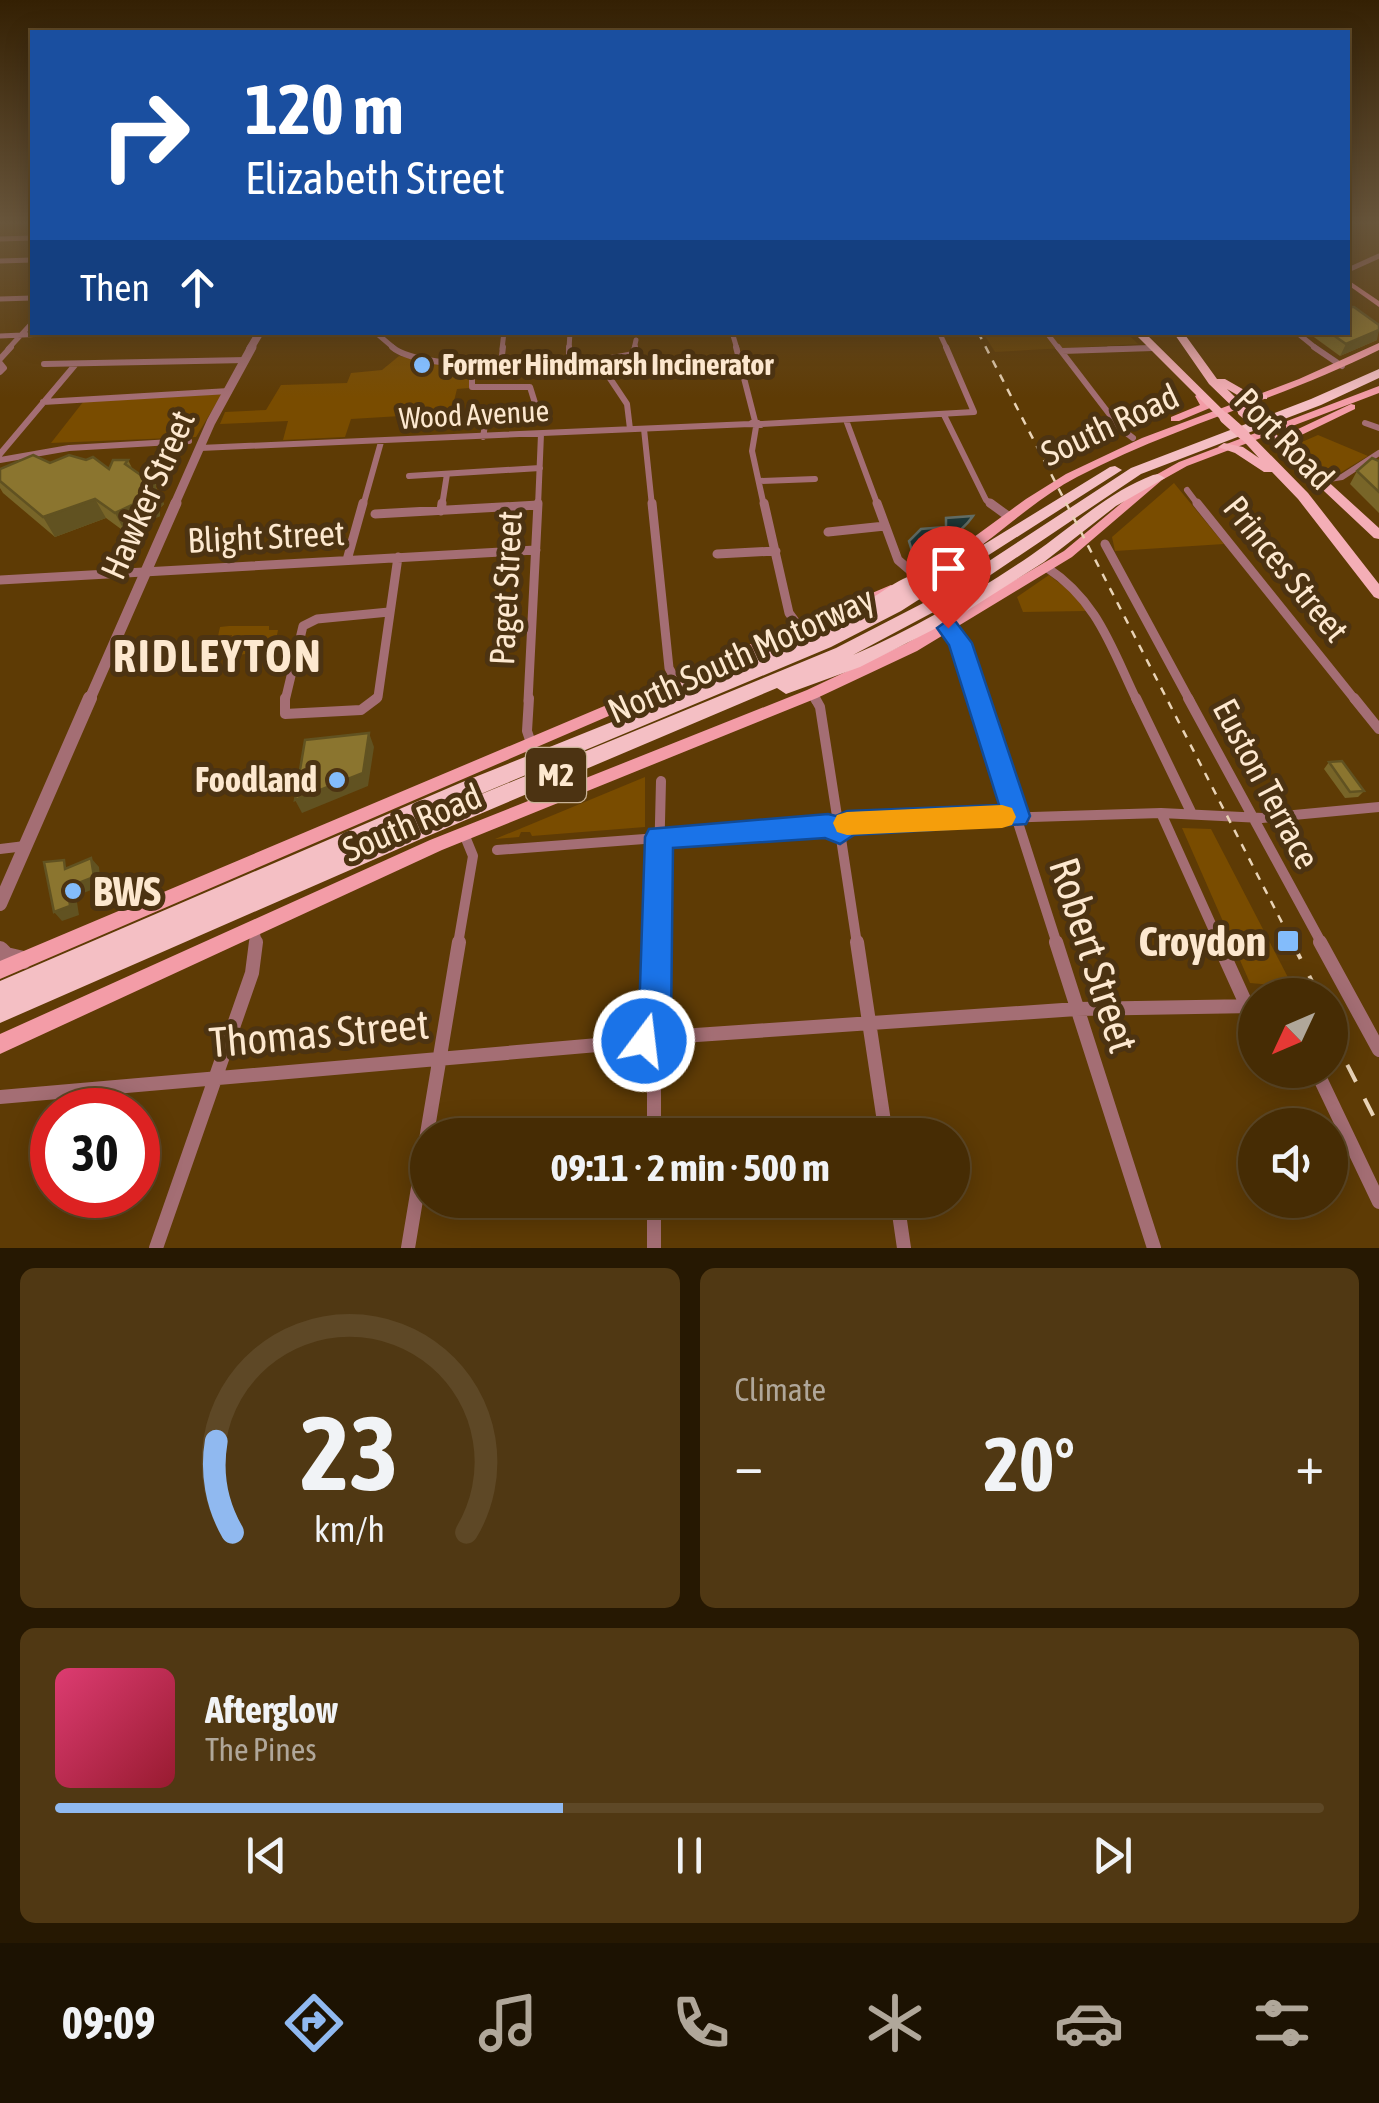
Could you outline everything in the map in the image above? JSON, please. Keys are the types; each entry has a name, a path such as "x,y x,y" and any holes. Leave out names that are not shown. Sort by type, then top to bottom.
{"highway":[{"name":"Port Road","path":"1180,335 1204,371 1240,408 1379,535"},
{"name":"Port Road","path":"1144,338 1303,496 1379,594"},
{"name":"North South Motorway","path":"0,993 272,872 762,671 862,626 1082,488 1155,450 1322,388 1379,362"},
{"path":"1204,371 1240,393 1263,397"},
{"name":"North South Motorway","path":"0,1011 377,847 708,711 908,620 1136,471 1316,402 1379,373"},
{"path":"1224,447 1252,458 1303,496"},
{"path":"708,711 818,678 898,644 1012,576 1126,493 1158,478"},
{"path":"619,727 698,682 819,633 895,595 919,578"}],"main road":[{"path":"1350,286 1379,308"},
{"name":"South Road","path":"0,970 919,578 1045,490 1096,463 1342,366 1379,346"},
{"path":"1286,448 1283,440 1331,420 1373,392"},
{"name":"South Road","path":"0,1044 464,834 812,694 948,628 1046,567 1106,524 1158,478 1246,436 1373,392"},
{"path":"1096,463 1134,438 1205,406 1200,396"}],"street":[{"path":"0,299 30,298"},
{"path":"0,372 4,368 0,361 30,325"},
{"path":"0,336 30,335"},
{"name":"Hawker Street","path":"0,904 146,572 195,445 258,335"},
{"path":"380,335 403,356 428,357 450,365 599,362 634,354 636,340"},
{"path":"501,363 504,335"},
{"path":"570,335 570,360"},
{"path":"733,335 756,424 752,451 788,613 800,628"},
{"name":"Wood Avenue","path":"0,457 48,450 380,442 968,414 974,408 940,335"},
{"path":"1049,335 1122,431 1134,438"},
{"path":"1300,335 1342,366"},
{"path":"1062,351 1144,338"},
{"path":"44,364 246,360"},
{"path":"599,362 628,404 630,429"},
{"path":"0,457 75,365"},
{"path":"472,365 472,387 530,387 534,403"},
{"path":"43,402 229,391"},
{"path":"484,437 487,414"},
{"path":"944,415 982,493 1008,516"},
{"path":"846,420 898,560 919,578"},
{"path":"1365,423 1379,428"},
{"path":"644,428 669,668 676,681"},
{"name":"Paget Street","path":"531,744 527,731 541,434"},
{"path":"348,560 380,442"},
{"path":"1323,480 1342,477 1379,454"},
{"path":"408,476 540,468"},
{"path":"442,510 446,474"},
{"path":"760,481 815,479"},
{"name":"Princes Street","path":"1187,490 1379,729"},
{"path":"375,514 538,505"},
{"path":"828,532 885,526"},
{"name":"Euston Terrace","path":"1105,544 1379,1050"},
{"name":"Blight Street","path":"0,580 536,550"},
{"path":"718,554 776,551"},
{"path":"389,612 308,621 303,626 283,707 285,714 371,706 378,697 398,558"},
{"path":"1046,567 1072,584 1091,605 1192,814"},
{"name":"Robert Street","path":"948,628 960,643 1154,1248"},
{"path":"812,694 820,707 883,1118"},
{"path":"655,1027 661,781"},
{"path":"497,850 838,824 1161,813 1252,818 1379,808"},
{"path":"1161,813 1238,978"},
{"path":"408,1248 473,856 464,834"},
{"path":"0,849 26,846"},
{"path":"156,1248 212,1078 252,973 257,946 254,929"},
{"path":"0,950 6,956 24,960"},
{"path":"668,1037 1077,1009 1238,1006"},
{"path":"649,1046 666,1046 668,1037 664,1030 648,1030 653,1118"},
{"name":"Thomas Street","path":"0,1097 441,1057 649,1046"},
{"path":"1325,1088 1379,1202"},
{"path":"654,1218 654,1248"},
{"path":"900,1218 904,1248"}],"shaded area":[{"path":"984,335 1129,335 1138,344 995,352"},
{"path":"399,356 469,369 469,388 457,389 451,413 351,419 345,437 283,440 288,421 220,424 225,412 266,410 281,385 347,383 351,373 382,370"},
{"path":"222,394 196,437 51,443 83,402"},
{"path":"1318,435 1368,456 1335,476 1330,475 1295,445"},
{"path":"1174,483 1224,544 1115,551 1112,537"},
{"path":"1049,575 1075,595 1086,611 1023,612 1017,597"},
{"path":"269,626 269,630 278,630 275,645 287,644 286,650 257,655 255,663 251,663 253,653 215,658 216,650 229,648 232,635 218,636 220,627"},
{"path":"645,777 645,827 532,836 530,832 521,832 519,837 495,839"},
{"path":"1182,828 1211,829 1288,978 1248,978"}],"water":[{"path":"973,516 947,540 912,551 909,541 921,529 946,527 946,518"}],"building":[{"path":"1350,307 1379,325 1379,330 1346,344 1333,335 1350,335"},
{"path":"33,455 50,463 69,455 86,460 93,457 109,469 113,460 128,460 125,464 155,485 149,489 151,496 115,513 95,499 43,517 0,481 0,469"},
{"path":"1372,458 1379,461 1379,492 1357,471"},
{"path":"369,733 363,773 295,800 305,740"},
{"path":"1342,761 1364,791 1350,792 1329,762"},
{"path":"91,858 94,877 68,887 70,906 54,912 44,862 64,860 65,869"}],"railway":[{"path":"980,335 1293,944"},
{"path":"1292,942 1310,978"},
{"path":"1348,1066 1379,1127"}],"slow traffic":[{"path":"847,823 1002,817"}],"place":[{"name":"Former Hindmarsh Incinerator","path":"422,365"},
{"name":"Foodland","path":"337,780"},
{"name":"BWS","path":"73,891"},
{"name":"Croydon","path":"1288,941"}],"district":[{"name":"RIDLEYTON","path":"218,656"}],"route":[{"path":"644,1041 648,1030 655,1027 659,837 828,826 840,832 847,823 1016,816 960,643 948,628"}]}
